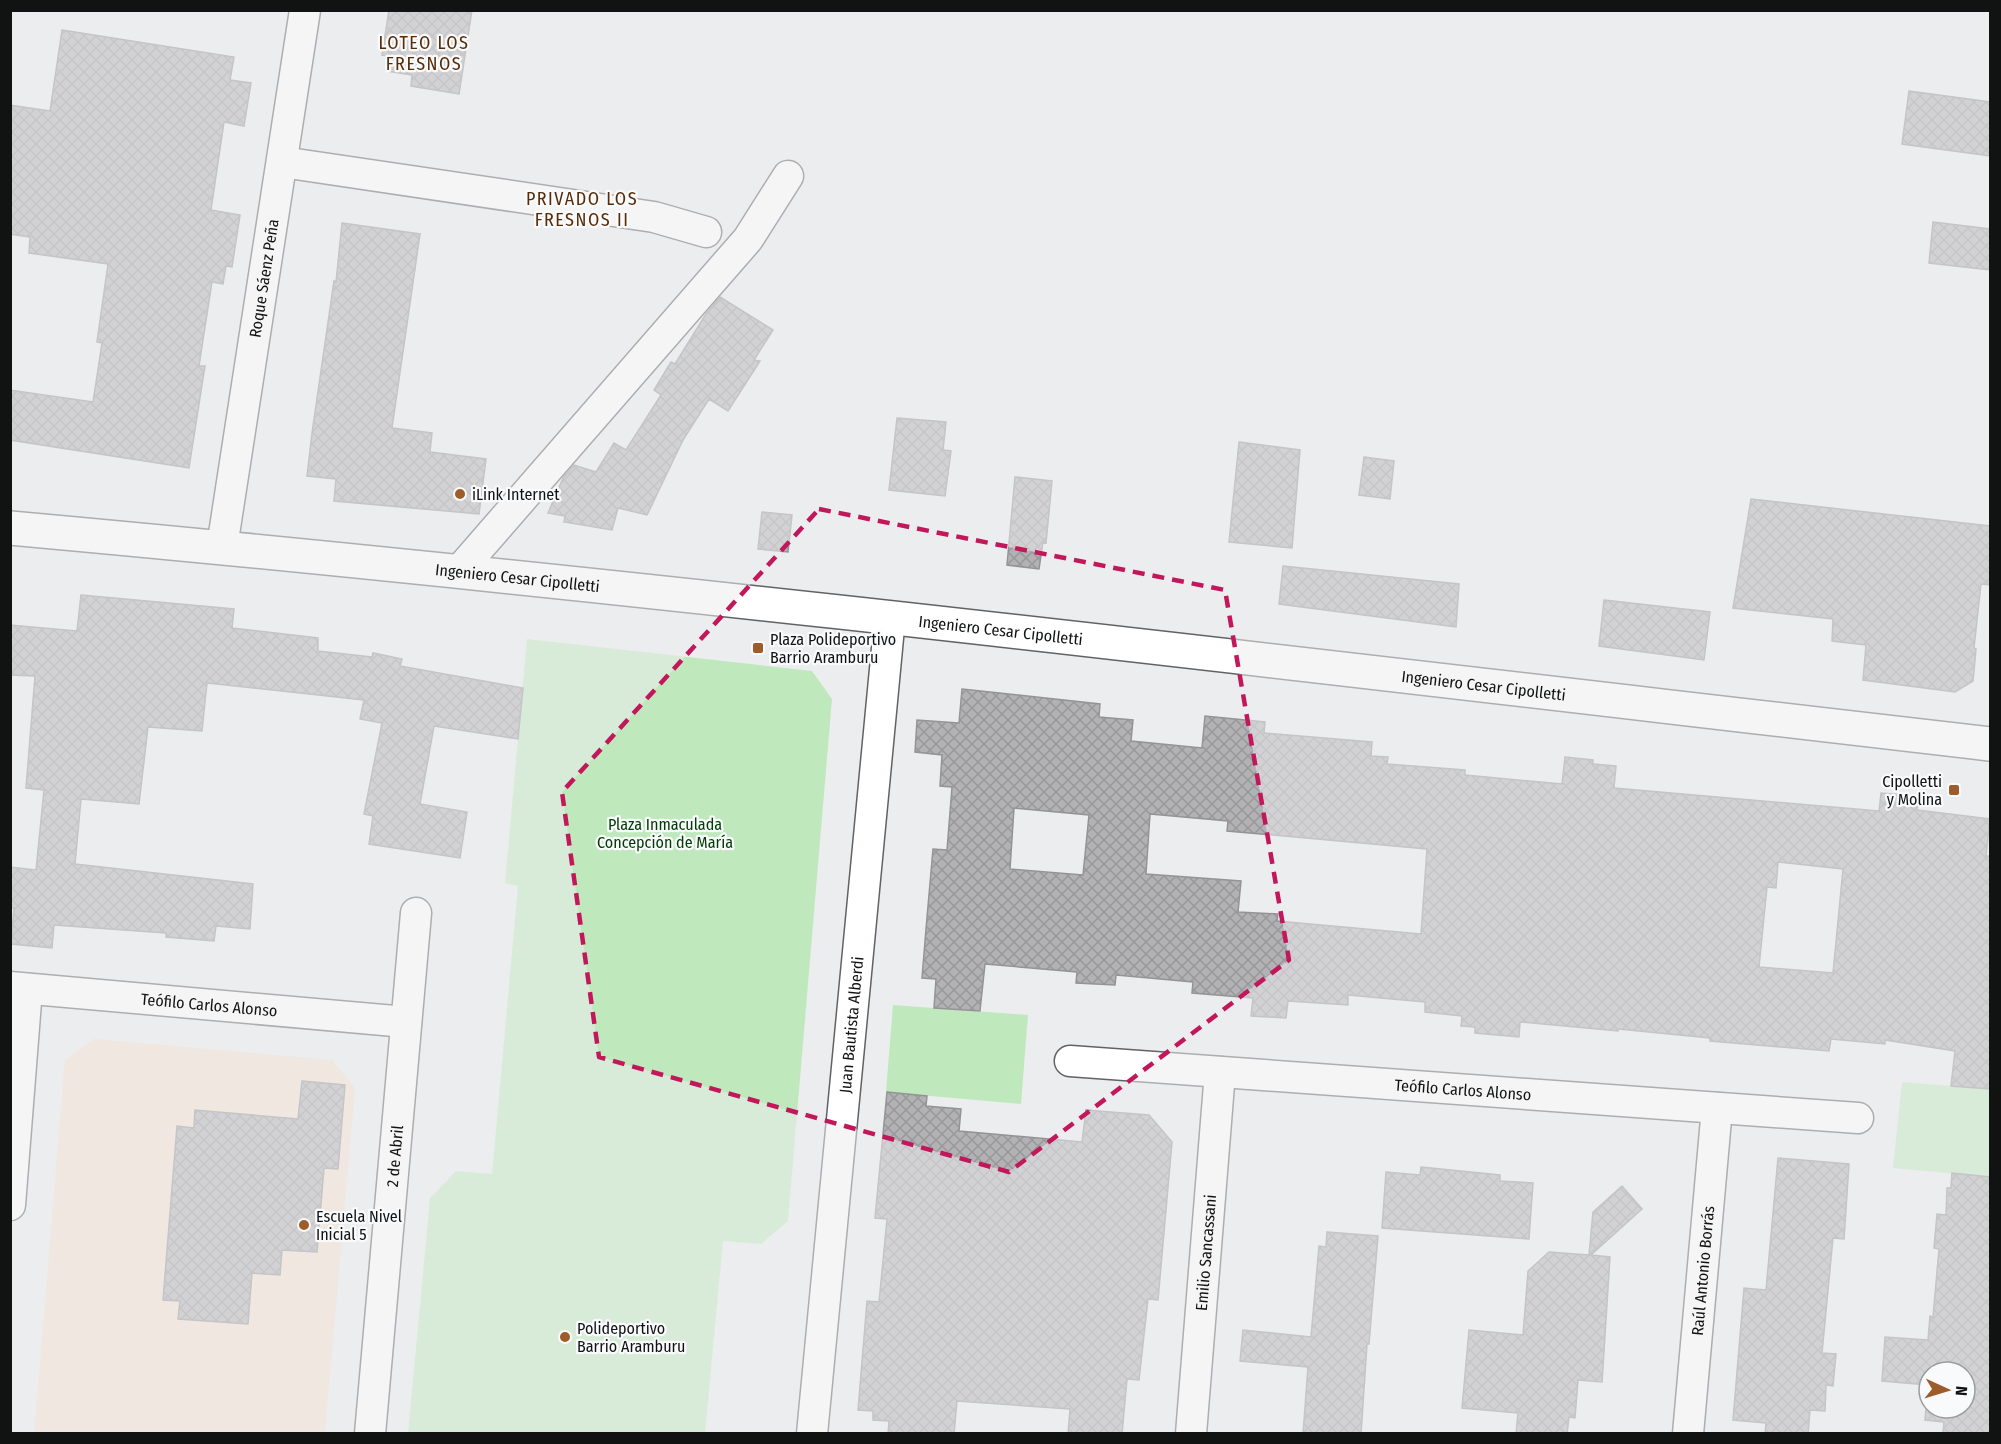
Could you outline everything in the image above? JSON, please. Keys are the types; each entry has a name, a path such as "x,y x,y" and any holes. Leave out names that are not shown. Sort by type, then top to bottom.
{"main road":[{"name":"Ingeniero Cesar Cipolletti","path":"10,528 222,547 890,617 1990,744"}],"street":[{"name":"Roque Sáenz Peña","path":"222,547 305,10"},
{"path":"282,162 654,217 706,232"},
{"path":"458,572 748,239 788,176"},
{"name":"Juan Bautista Alberdi","path":"813,1434 890,617"},
{"name":"2 de Abril","path":"370,1434 416,913"},
{"path":"10,1205 19,988"},
{"name":"Teófilo Carlos Alonso","path":"19,988 406,1022"},
{"name":"Teófilo Carlos Alonso","path":"1070,1062 1858,1118"},
{"name":"Emilio Sancassani","path":"1191,1434 1220,1072"},
{"name":"Raúl Antonio Borrás","path":"1688,1434 1717,1108"}],"highlighted area":[{"path":"819,509 1225,590 1289,960 1009,1172 599,1057 562,792"}],"shaded area":[{"name":"Escuela Nivel Inicial 5","path":"94,1039 332,1060 355,1088 325,1433 34,1434 65,1060"}],"green space":[{"name":"Plaza Inmaculada Concepción de María","path":"527,639 812,671 832,699 788,1221 761,1244 723,1241 705,1433 408,1434 430,1198 456,1171 492,1174 518,886 505,883"},
{"path":"893,1005 1028,1015 1021,1104 886,1092"},
{"path":"1902,1082 1990,1089 1990,1177 1893,1168"}],"building":[{"path":"389,10 472,10 459,94 411,86 412,75 387,71 389,56 382,55"},
{"path":"62,30 234,57 230,80 251,83 244,126 224,122 211,210 240,215 232,267 226,266 223,284 212,282 199,366 205,366 189,468 10,440 10,390 93,402 102,343 97,342 108,264 29,253 30,237 10,234 10,105 50,111"},
{"path":"1909,91 1990,102 1990,156 1902,144"},
{"path":"1933,222 1990,229 1990,270 1929,263"},
{"path":"342,223 420,234 392,428 432,433 430,452 486,459 479,514 334,501 336,479 307,476 334,281 336,282"},
{"path":"720,297 773,330 754,360 760,361 728,411 709,399 683,440 647,515 618,508 612,530 564,522 565,516 548,513 563,478 574,465 596,472 614,443 626,450 661,395 654,390 671,362 675,364 706,314"},
{"path":"897,418 946,422 943,450 951,451 945,496 889,490"},
{"path":"1239,442 1300,450 1292,548 1229,542"},
{"path":"1364,457 1394,461 1390,499 1359,495"},
{"path":"1015,477 1052,481 1046,543 1043,542 1039,569 1007,565"},
{"path":"1751,499 1990,526 1990,585 1981,584 1973,681 1955,692 1863,680 1866,645 1832,641 1833,619 1733,608"},
{"path":"762,512 792,515 788,552 758,549"},
{"path":"1283,566 1459,584 1456,627 1279,604"},
{"path":"81,595 234,609 232,628 318,638 318,651 372,657 373,653 402,659 400,666 523,688 518,739 434,726 420,804 467,812 460,858 369,844 373,816 364,814 382,723 360,719 364,700 207,683 202,731 148,727 139,804 81,799 75,864 253,884 250,929 216,926 214,941 166,937 166,933 54,925 52,948 11,944 14,908 10,908 10,867 36,870 44,790 26,788 35,676 10,675 10,625 77,631"},
{"path":"1604,600 1710,612 1704,660 1599,646"},
{"path":"962,689 1100,704 1099,717 1133,720 1131,741 1202,748 1205,716 1265,722 1264,733 1372,742 1371,756 1388,757 1387,764 1465,770 1465,775 1562,784 1565,757 1593,760 1593,764 1616,766 1614,788 1879,811 1881,793 1919,796 1917,810 1990,819 1986,856 1990,856 1990,1089 1951,1086 1955,1051 1885,1040 1885,1044 1831,1039 1829,1051 1710,1041 1710,1038 1618,1029 1618,1031 1520,1022 1519,1037 1475,1033 1475,1027 1461,1026 1462,1016 1425,1012 1425,1002 1348,995 1348,1005 1288,1001 1286,1018 1251,1016 1253,998 1192,993 1193,982 1116,975 1115,985 1076,983 1077,972 985,964 980,1011 934,1008 936,979 922,978 933,849 947,850 952,787 940,786 942,755 915,752 917,720 959,723","holes":["1014,808 1089,815 1083,875 1010,869","1150,814 1228,821 1227,831 1427,849 1421,934 1277,921 1278,914 1238,912 1241,881 1146,874","1778,862 1843,869 1833,973 1759,967 1767,887 1776,888"]},
{"path":"302,1081 345,1085 338,1169 324,1168 317,1252 282,1250 280,1275 252,1273 248,1324 178,1319 180,1301 163,1300 177,1126 194,1128 195,1110 298,1119"},
{"path":"887,1092 927,1096 926,1106 961,1109 959,1131 1082,1142 1086,1110 1149,1115 1172,1142 1158,1300 1148,1299 1139,1380 1127,1379 1122,1434 1068,1434 1070,1409 957,1401 954,1434 888,1434 889,1421 873,1420 873,1411 858,1410 867,1301 879,1302 887,1219 875,1218"},
{"path":"1778,1158 1849,1164 1844,1239 1833,1238 1822,1353 1836,1354 1833,1386 1826,1385 1825,1411 1810,1410 1808,1434 1765,1434 1766,1423 1733,1420 1744,1288 1766,1290"},
{"path":"1421,1167 1500,1175 1500,1181 1533,1183 1529,1239 1382,1228 1386,1172 1420,1175"},
{"path":"1952,1173 1990,1177 1990,1434 1943,1434 1944,1422 1925,1420 1977,1420 1977,1360 1917,1360 1917,1384 1882,1381 1885,1337 1928,1340 1930,1316 1933,1317 1939,1249 1934,1248 1937,1214 1946,1215 1947,1188 1951,1188"},
{"path":"1622,1186 1642,1209 1591,1255 1610,1257 1602,1382 1578,1380 1575,1418 1569,1417 1567,1434 1516,1434 1518,1413 1462,1408 1469,1330 1523,1335 1528,1271 1549,1252 1589,1255 1593,1212"},
{"path":"1327,1232 1378,1236 1361,1434 1303,1434 1308,1367 1240,1361 1243,1330 1311,1337 1319,1246 1326,1247"}],"place":[{"name":"iLink Internet","path":"460,494"},
{"name":"Plaza Polideportivo Barrio Aramburu","path":"758,648"},
{"name":"Cipolletti y Molina","path":"1954,790"},
{"name":"Escuela Nivel Inicial 5","path":"304,1225"},
{"name":"Polideportivo Barrio Aramburu","path":"565,1337"}],"district":[{"name":"LOTEO LOS FRESNOS","path":"424,53"},
{"name":"PRIVADO LOS FRESNOS II","path":"582,209"}]}
